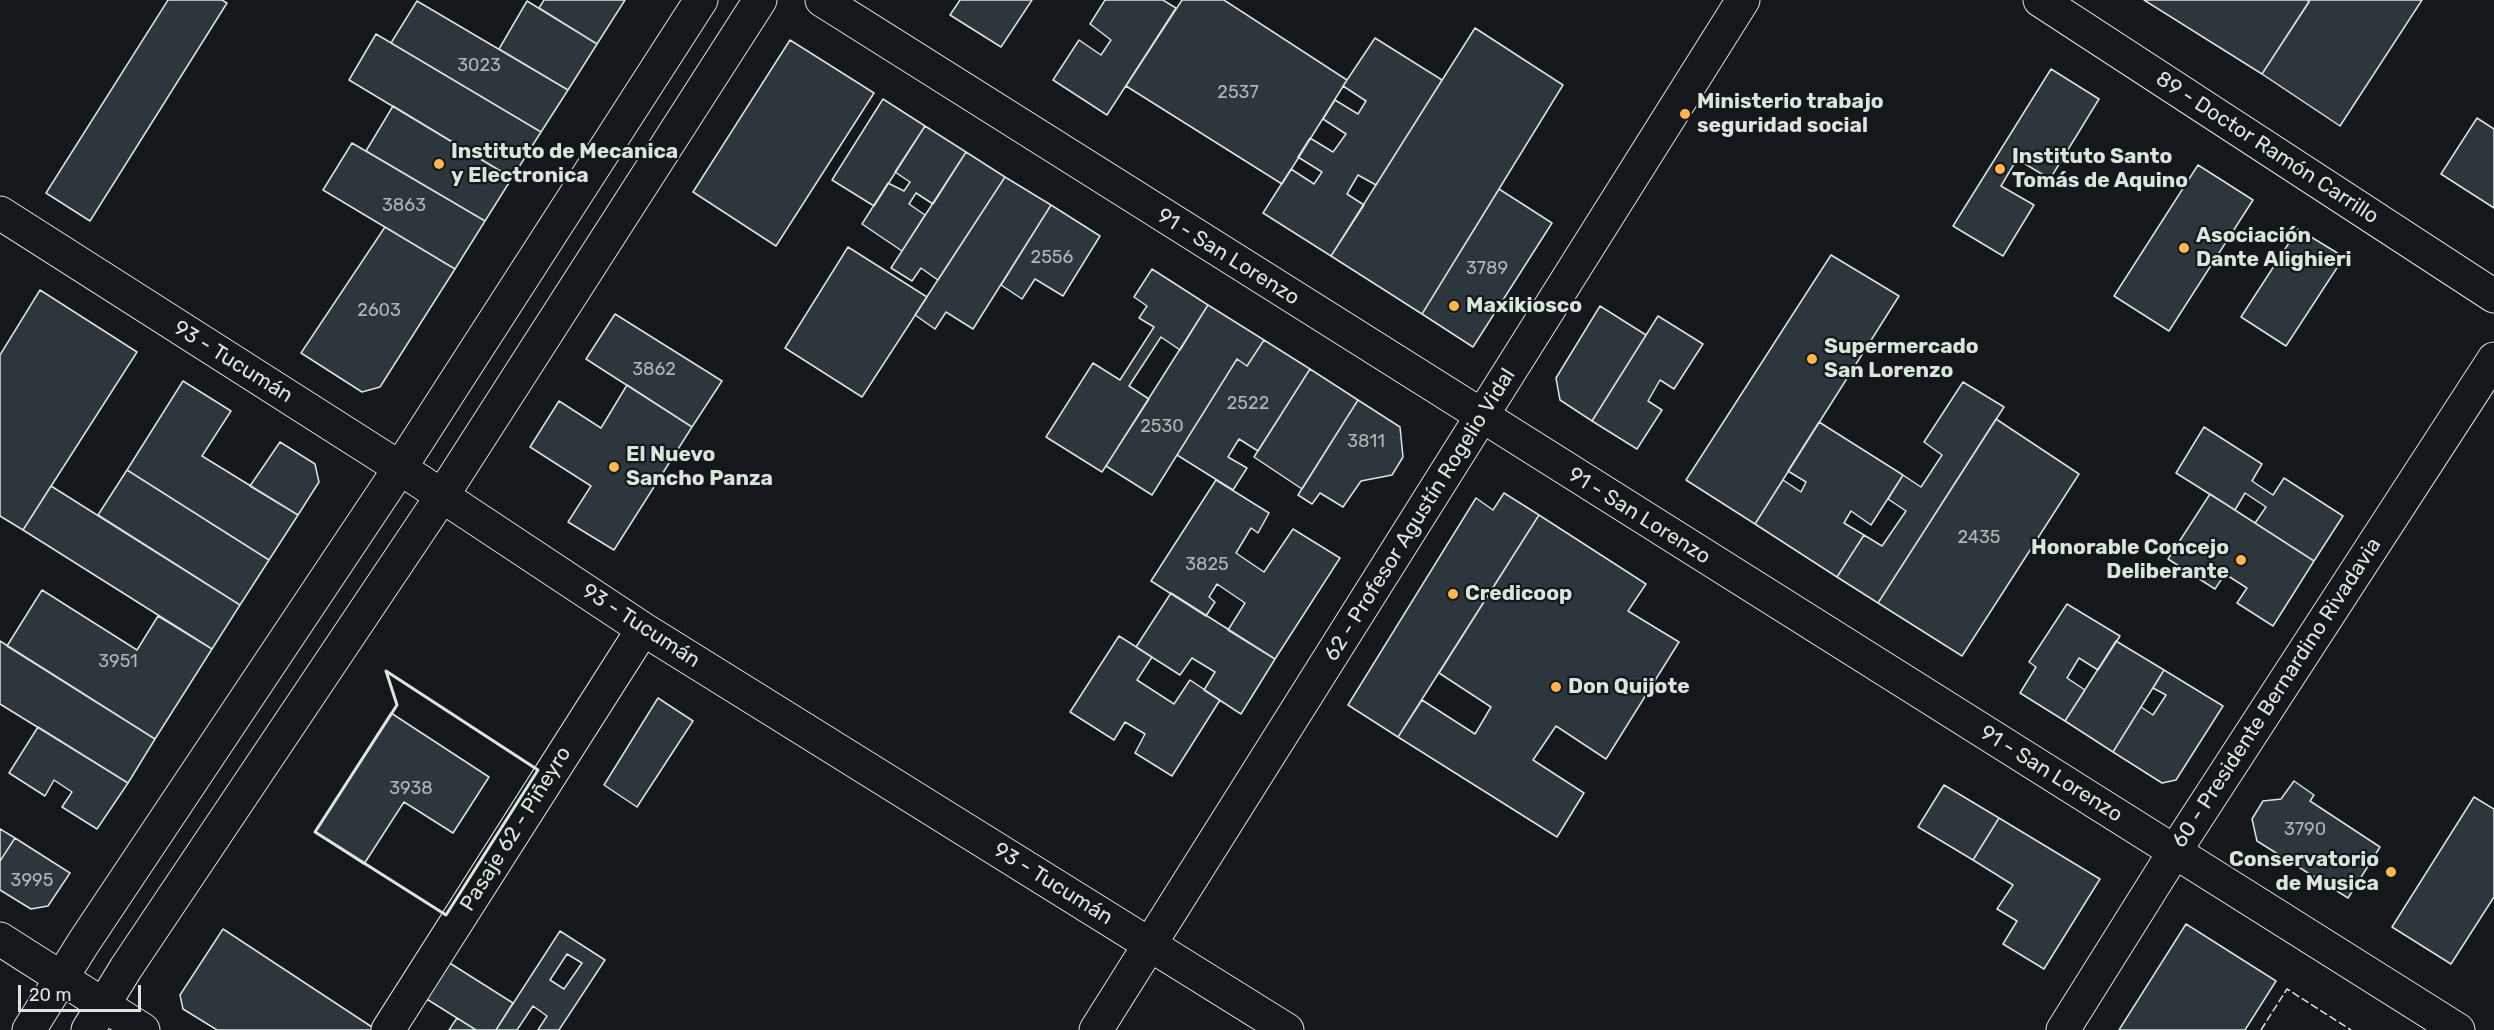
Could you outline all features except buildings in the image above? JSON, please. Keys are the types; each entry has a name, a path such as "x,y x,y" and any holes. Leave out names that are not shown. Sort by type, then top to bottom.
{"street":[{"path":"29,1030 61,977 400,468 701,0"},
{"path":"96,1017 126,968 442,496 760,0"},
{"name":"91 - San Lorenzo","path":"822,0 2458,1030"},
{"name":"62 - Profesor Agustín Rogelio Vidal","path":"1096,1030 1743,0"},
{"name":"89 - Doctor Ramón Carrillo","path":"2040,0 2494,296"},
{"name":"93 - Tucumán","path":"0,213 400,468 643,628 1287,1030"},
{"name":"60 - Presidente Bernardino Rivadavia","path":"2063,1030 2175,851 2494,359"},
{"name":"Pasaje 62 - Piñeyro","path":"388,1030 643,628"},
{"path":"0,939 61,977 96,1017 143,1030"}],"fence":[{"path":"2261,1030 2287,989 2351,1030"}],"wall":[{"path":"386,671 538,770 446,915 315,832 397,705 386,671"}],"place":[{"name":"Ministerio trabajo seguridad social","path":"1685,114"},
{"name":"Instituto de Mecanica y Electronica","path":"439,164"},
{"name":"Instituto Santo Tomás de Aquino","path":"2000,169"},
{"name":"Asociación Dante Alighieri","path":"2184,248"},
{"name":"Maxikiosco","path":"1454,306"},
{"name":"Supermercado San Lorenzo","path":"1812,359"},
{"name":"El Nuevo Sancho Panza","path":"614,467"},
{"name":"Honorable Concejo Deliberante","path":"2241,560"},
{"name":"Credicoop","path":"1453,594"},
{"name":"Don Quijote","path":"1556,687"},
{"name":"Conservatorio de Musica","path":"2391,872"}]}
